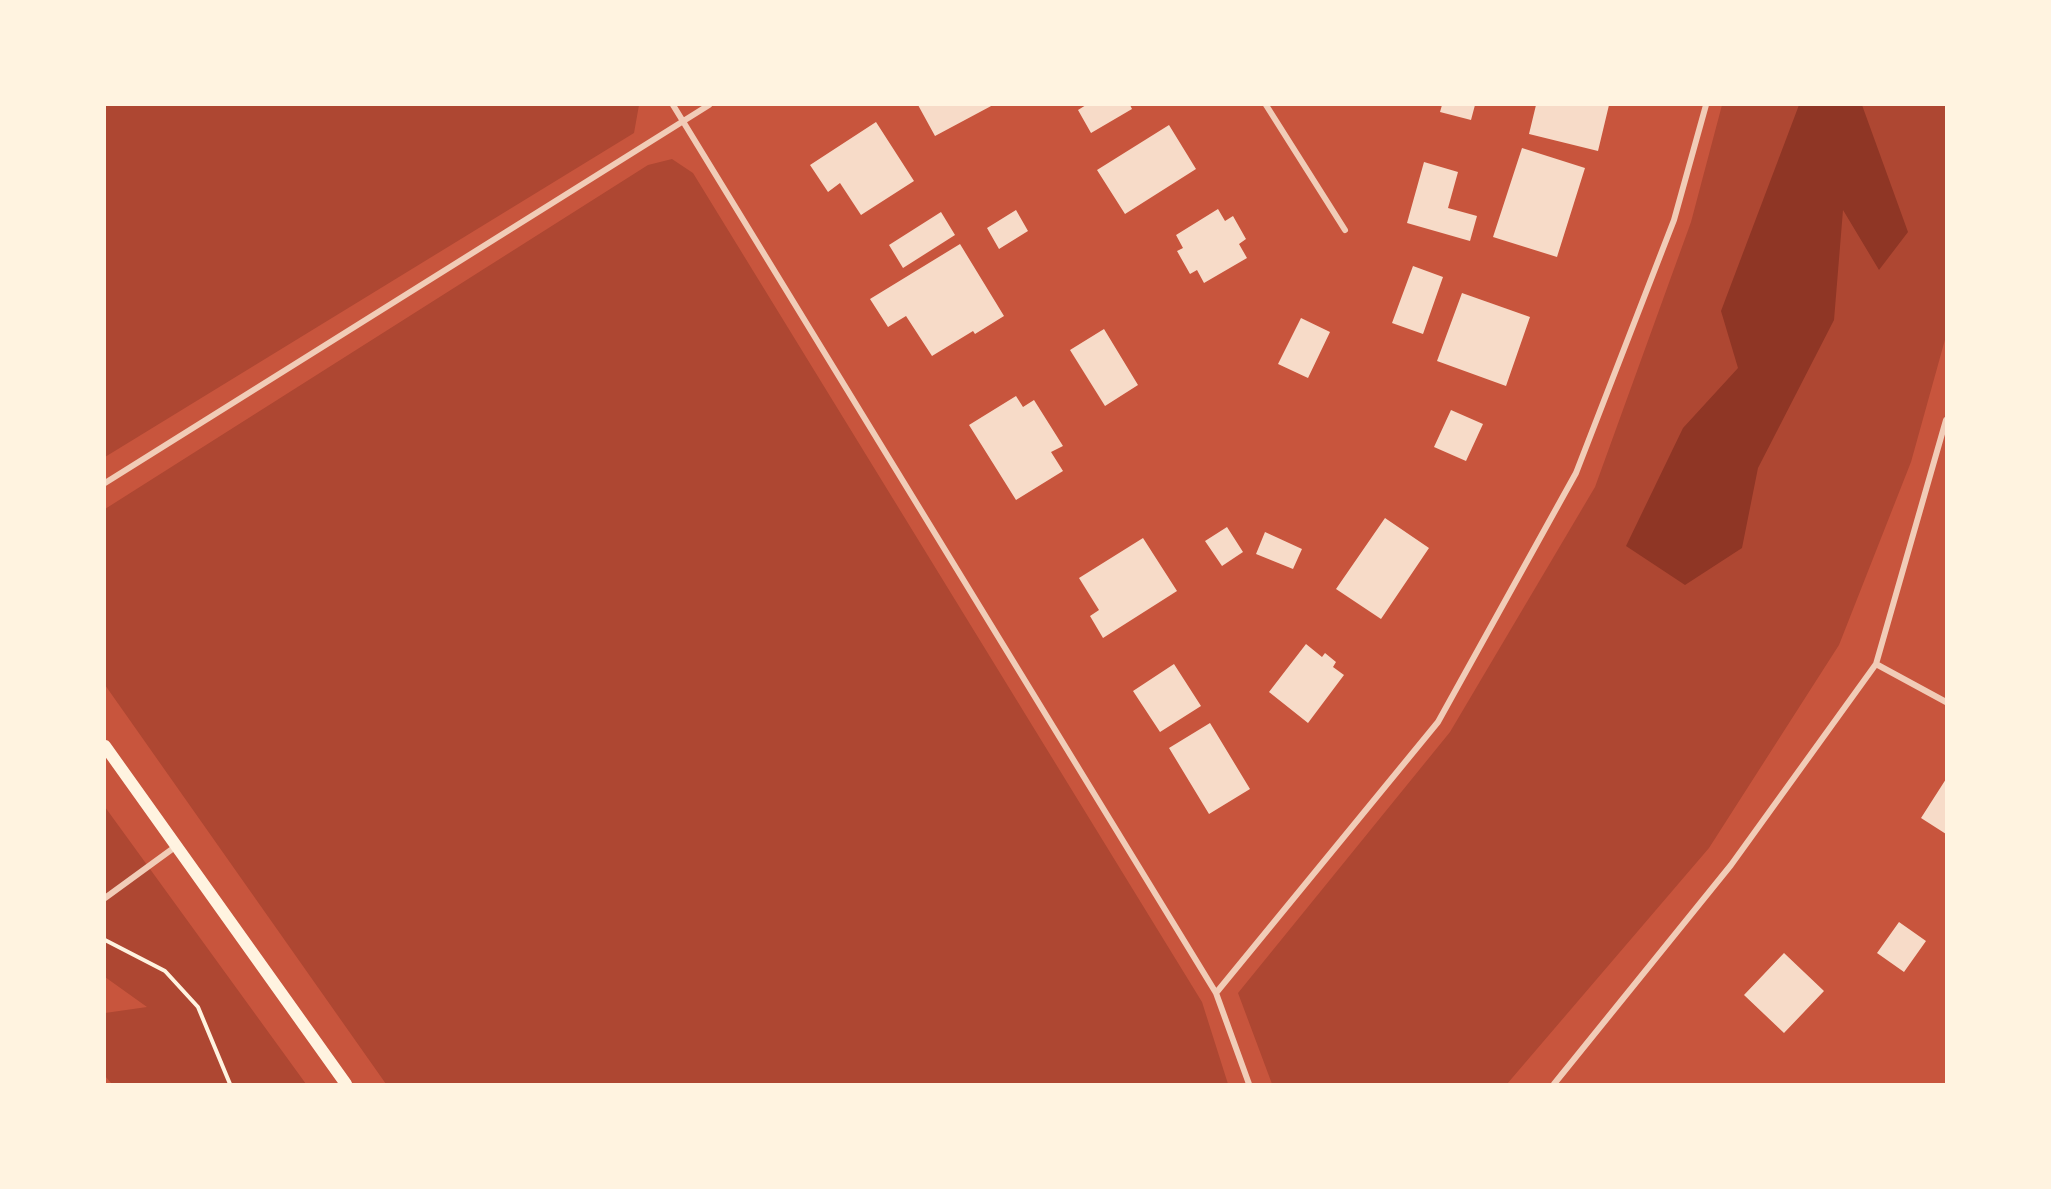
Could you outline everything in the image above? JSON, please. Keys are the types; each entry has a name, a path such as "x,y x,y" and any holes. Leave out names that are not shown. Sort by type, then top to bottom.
{"main road":[{"path":"105,746 346,1084"}],"street":[{"path":"673,105 1216,993 1249,1084"},
{"path":"105,483 709,105"},
{"path":"1266,105 1345,230"},
{"path":"1216,993 1438,722 1570,484 1674,220 1706,105"},
{"path":"1554,1084 1731,865 1876,664 1946,420"},
{"path":"1876,664 1946,702"},
{"path":"105,898 175,847"}],"path":[{"path":"105,940 165,971 198,1007 230,1084"}],"shaded area":[{"path":"105,105 639,105 634,133 105,457"},
{"path":"1722,105 1946,105 1946,336 1911,462 1839,645 1709,848 1507,1084 1272,1084 1238,993 1450,732 1595,487 1691,222"},
{"path":"1799,105 1862,105 1908,232 1879,270 1843,210 1834,320 1758,468 1742,548 1685,585 1626,546 1683,428 1738,368 1721,311"},
{"path":"672,159 693,173 1202,1002 1228,1084 386,1084 105,685 105,509 648,165"},
{"path":"105,807 306,1084 112,1084 105,1076 105,1013 147,1007 105,977"}],"building":[{"path":"918,105 993,105 935,136"},
{"path":"1086,105 1130,105 1132,109 1091,133 1078,110"},
{"path":"1442,105 1475,105 1471,120 1440,112"},
{"path":"1536,105 1609,105 1598,151 1529,134"},
{"path":"876,122 914,181 861,215 840,183 828,192 810,165"},
{"path":"1169,125 1196,169 1125,214 1097,170"},
{"path":"1522,148 1585,168 1557,257 1493,237"},
{"path":"1424,162 1458,172 1448,208 1477,216 1470,241 1407,223"},
{"path":"1218,209 1225,221 1233,216 1246,239 1239,244 1247,258 1204,283 1197,270 1190,274 1177,251 1183,248 1176,235"},
{"path":"1016,210 1028,231 999,249 987,228"},
{"path":"941,212 955,235 903,268 889,245"},
{"path":"960,244 1004,316 975,334 973,331 932,356 906,316 888,327 870,299"},
{"path":"1413,266 1443,277 1423,334 1392,323"},
{"path":"1462,293 1530,317 1506,386 1437,361"},
{"path":"1301,318 1330,332 1308,378 1278,364"},
{"path":"1104,329 1138,385 1105,406 1070,350"},
{"path":"1016,396 1023,407 1034,400 1063,446 1051,452 1063,471 1016,500 969,425"},
{"path":"1451,410 1483,424 1466,461 1434,447"},
{"path":"1385,518 1429,548 1381,619 1336,589"},
{"path":"1227,527 1243,552 1222,566 1205,541"},
{"path":"1265,532 1302,549 1293,569 1256,554"},
{"path":"1143,538 1177,591 1103,638 1090,616 1099,610 1079,578"},
{"path":"1306,644 1322,657 1325,653 1336,662 1333,667 1344,675 1308,723 1269,692"},
{"path":"1174,664 1201,706 1160,732 1133,691"},
{"path":"1210,723 1250,789 1209,814 1169,748"},
{"path":"1946,779 1946,834 1921,818"},
{"path":"1899,922 1926,941 1904,972 1877,953"},
{"path":"1784,953 1824,991 1784,1033 1744,995"}]}
